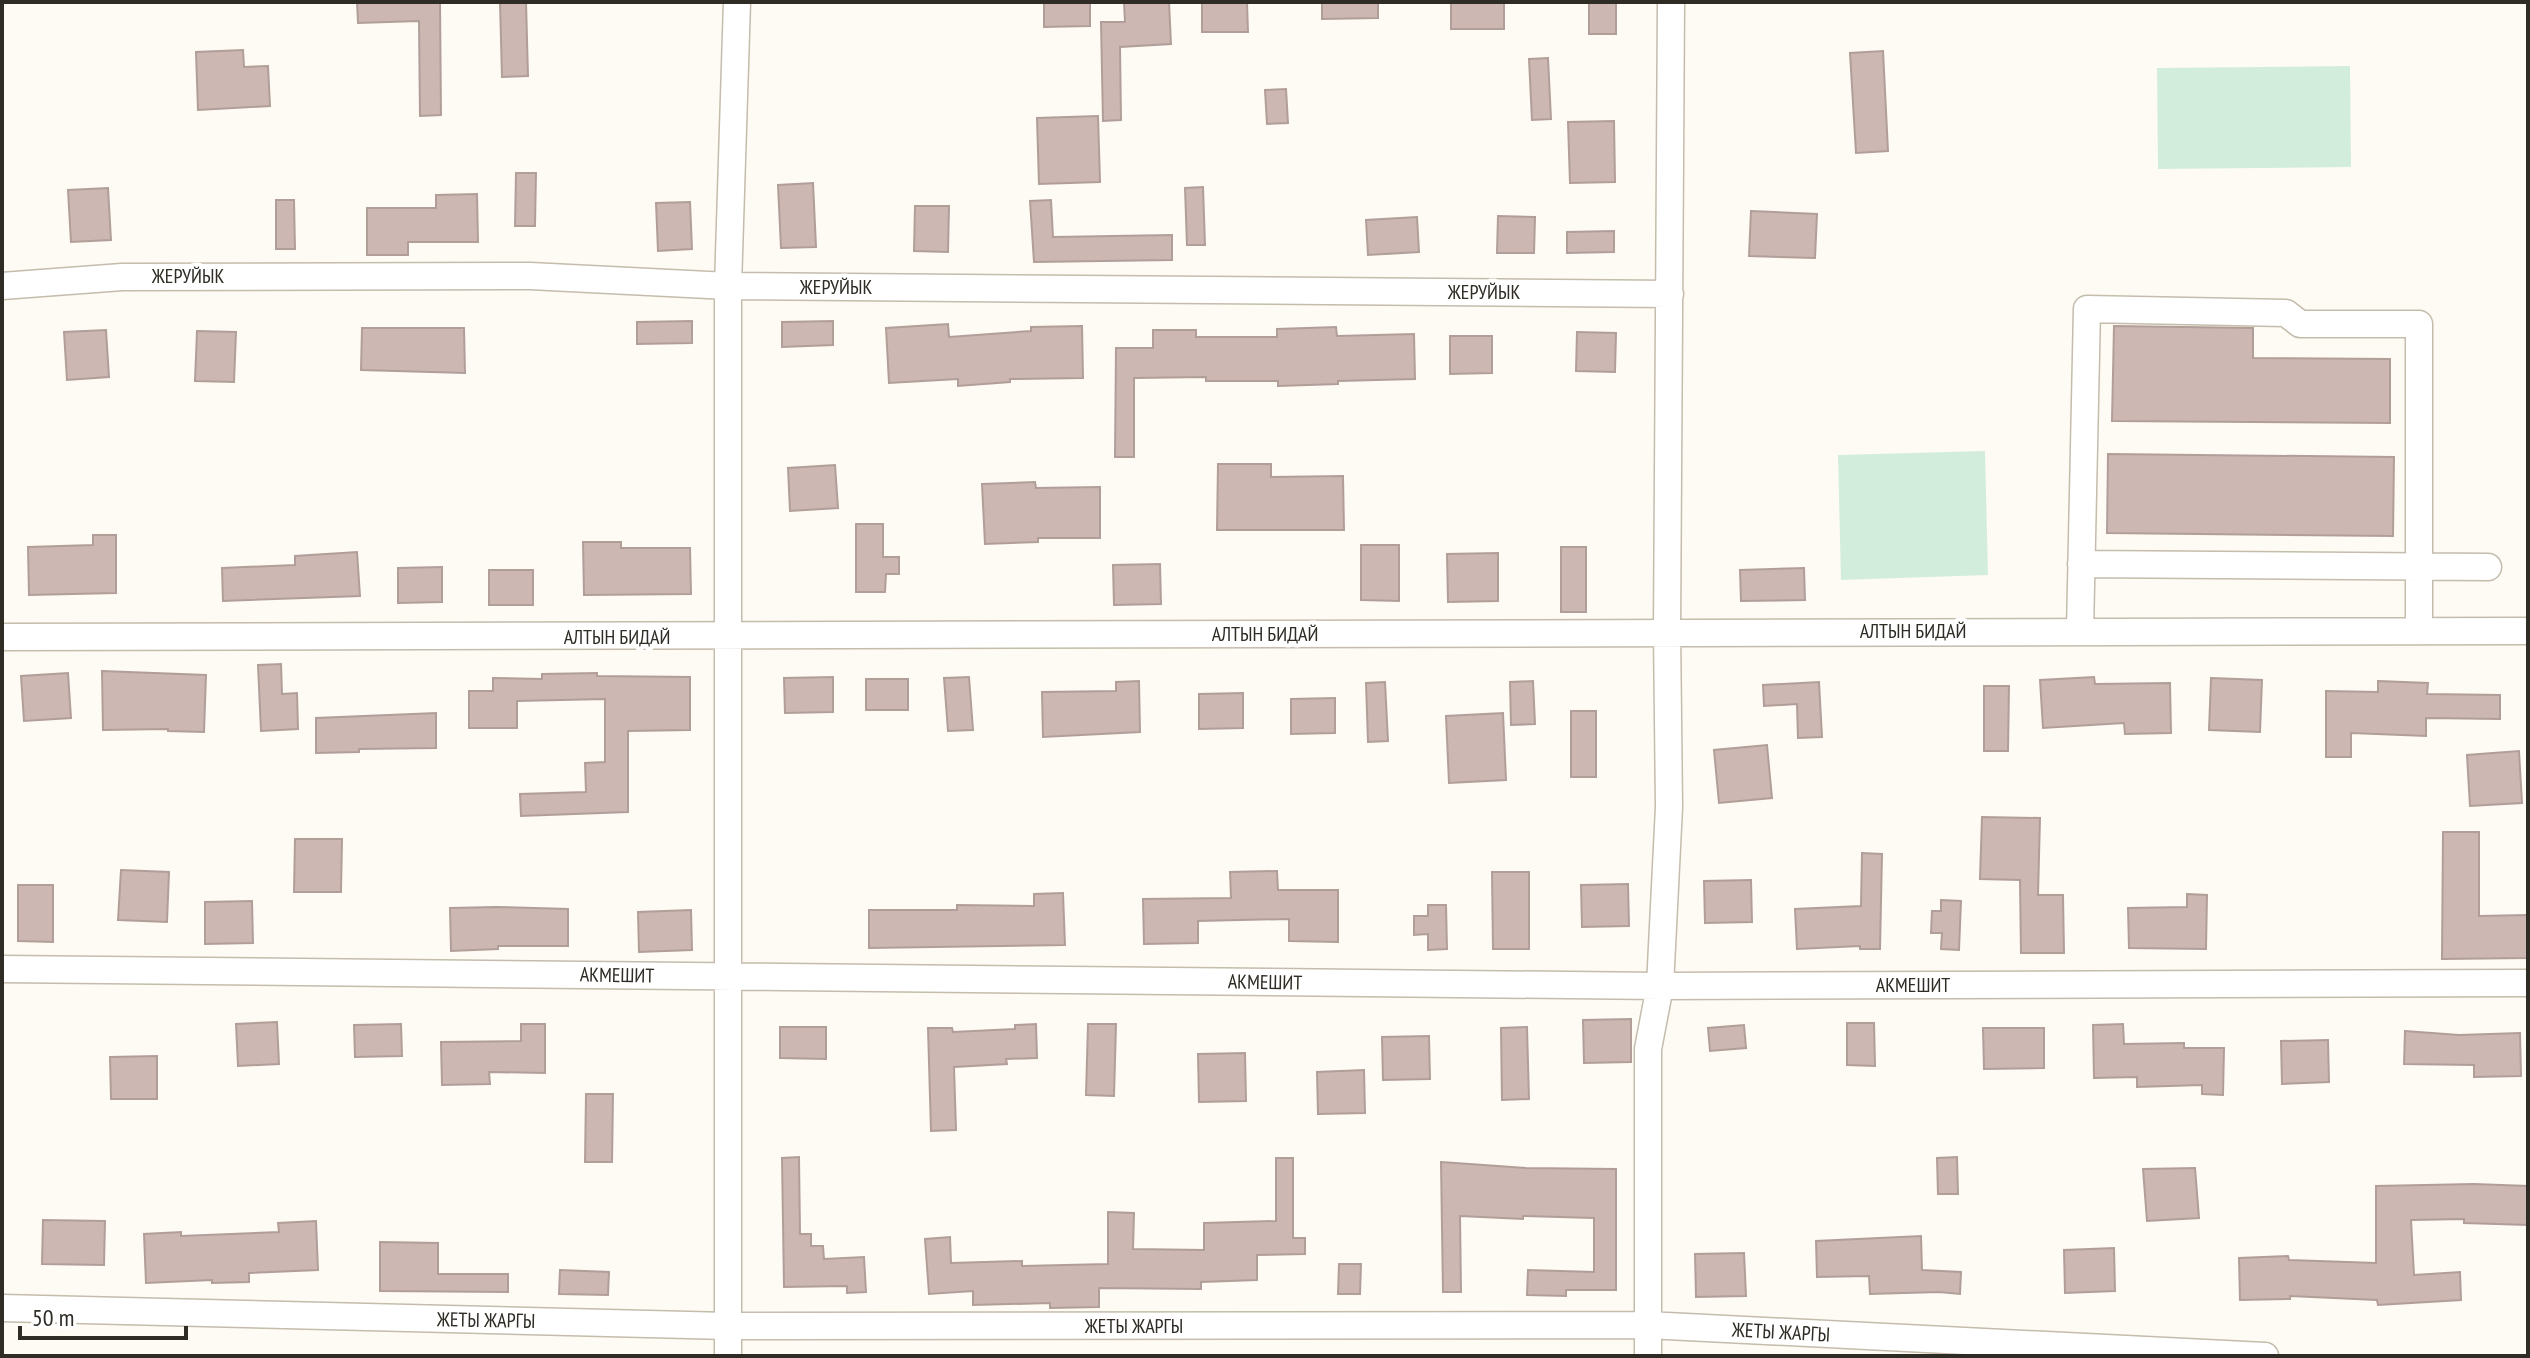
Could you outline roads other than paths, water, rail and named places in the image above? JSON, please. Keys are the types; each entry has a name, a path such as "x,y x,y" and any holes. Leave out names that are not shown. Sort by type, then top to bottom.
{"street":[{"path":"728,1356 728,286 737,2"},
{"path":"1648,1356 1648,1049 1660,986 1669,807 1667,631 1671,2"},
{"name":"ЖЕРУЙЫК","path":"2,286 122,277 530,276 728,286 1670,294"},
{"path":"2080,631 2087,309 2286,313 2300,324 2419,324 2419,631"},
{"path":"2081,564 2488,567"},
{"name":"АЛТЫН БИДАЙ","path":"2,637 2528,631"},
{"name":"АКМЕШИТ","path":"2,969 1660,986 2528,983"},
{"name":"ЖЕТЫ ЖАРГЫ","path":"2,1308 728,1326 1647,1325 2265,1356"}]}
